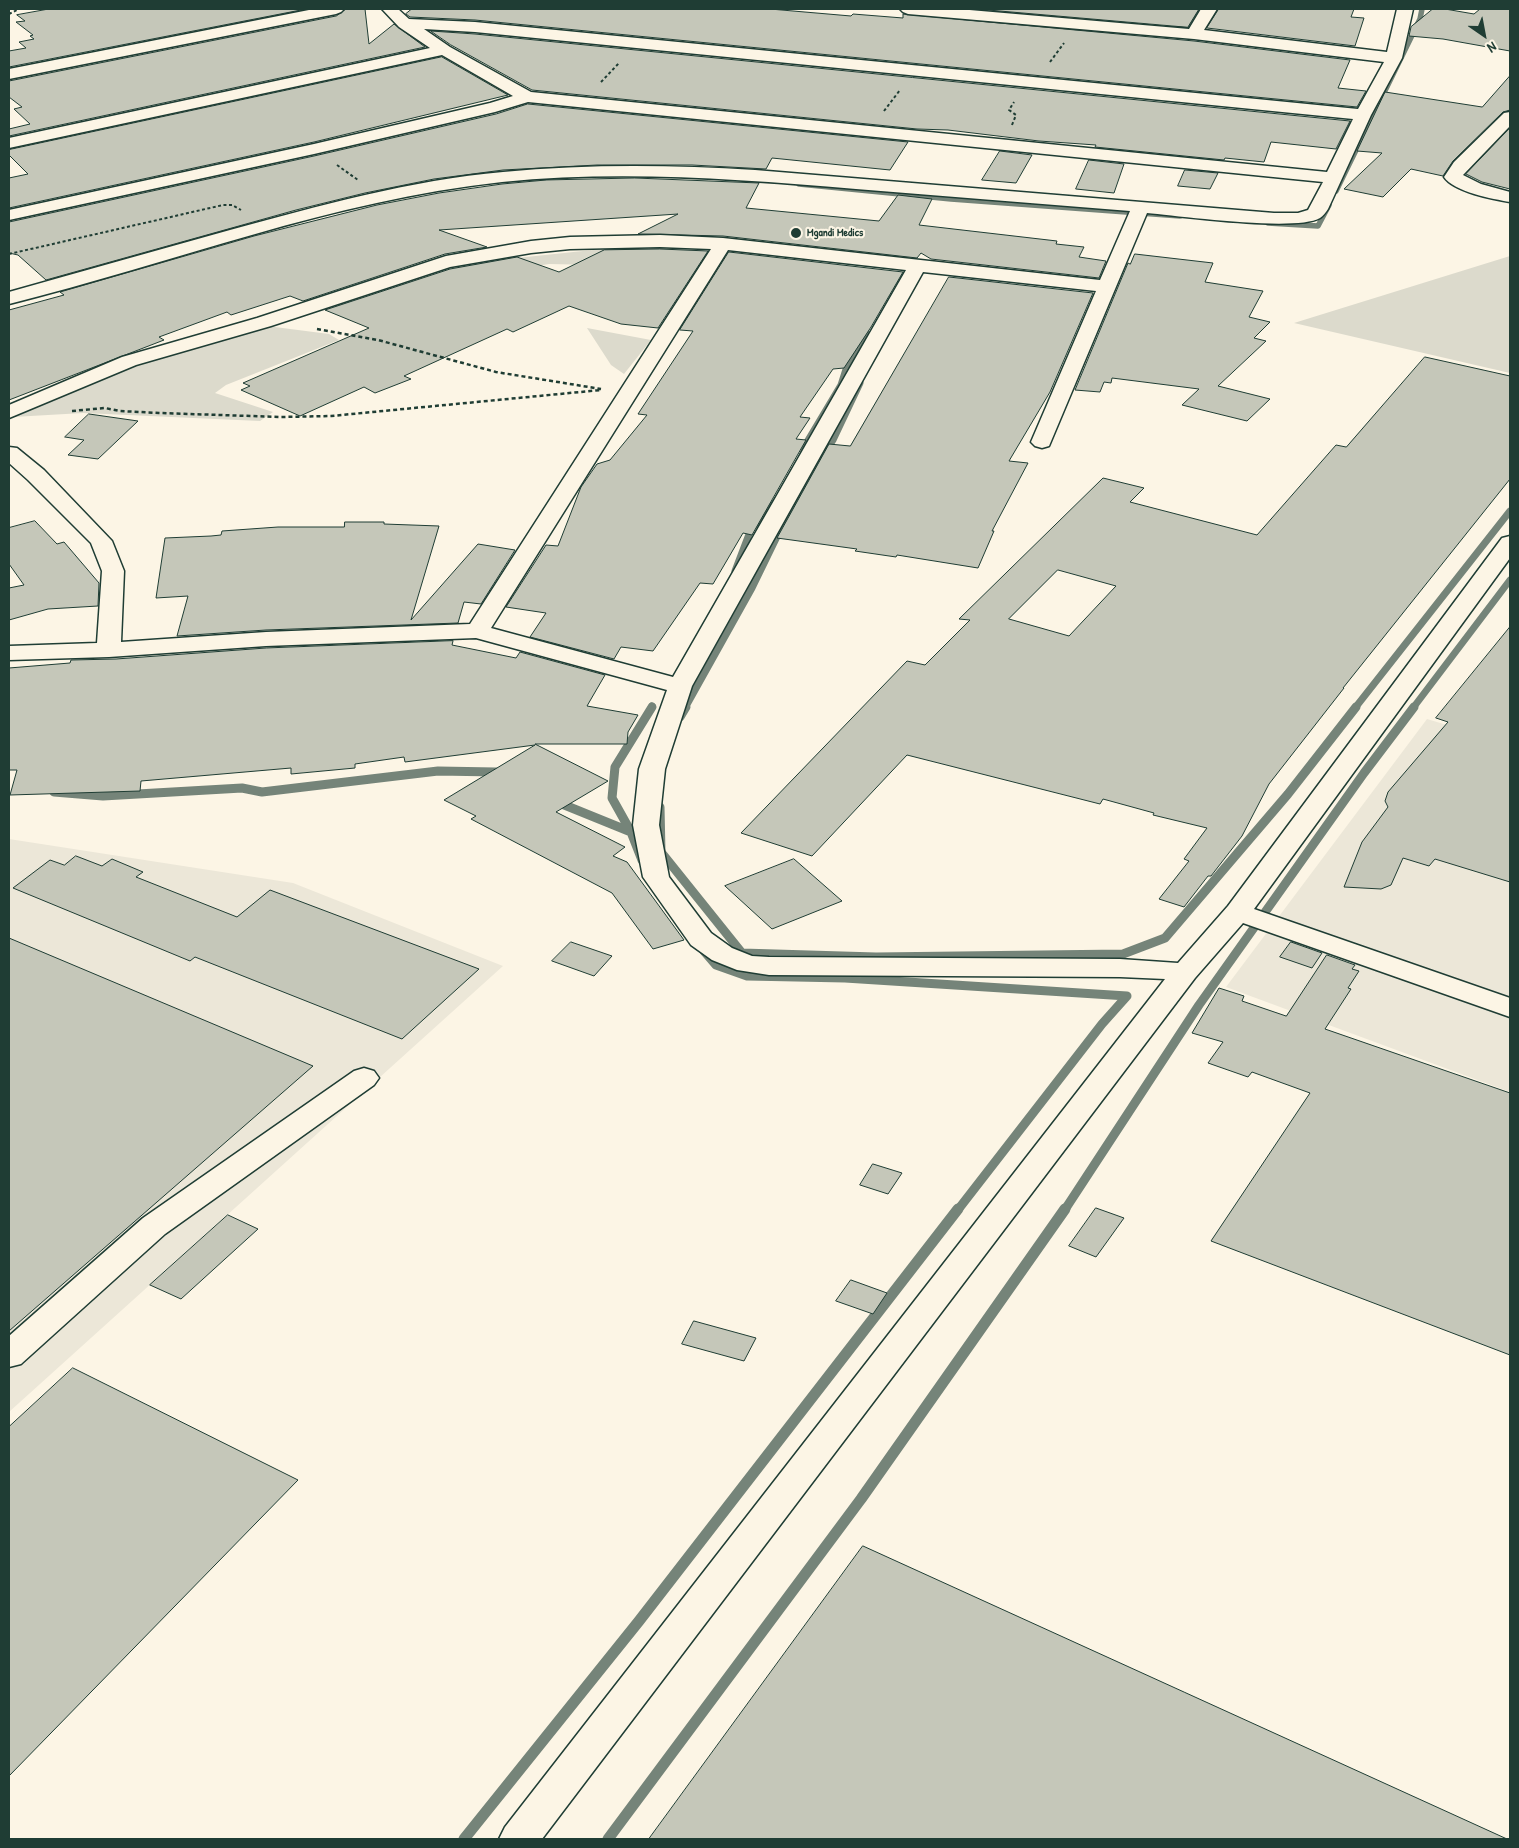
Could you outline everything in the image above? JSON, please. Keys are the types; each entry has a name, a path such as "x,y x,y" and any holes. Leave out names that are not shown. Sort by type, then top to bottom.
{"street":[{"path":"10,72 336,9"},
{"path":"390,9 405,24 444,50 527,97"},
{"path":"908,9 1194,34 1394,58"},
{"path":"1194,34 1209,9"},
{"path":"9,298 329,208 501,177 588,171 677,171 755,175 1140,208 1274,218 1298,218 1314,214 1319,209 1363,115 1394,58 1405,9"},
{"path":"405,24 475,28 636,43 1363,115"},
{"path":"9,143 444,50"},
{"path":"9,215 314,149 527,97 1333,178"},
{"path":"1510,117 1460,166 1453,177 1475,188 1510,197"},
{"path":"1042,442 1140,208"},
{"path":"9,412 129,360 264,322 446,262 502,251 570,243 660,241 723,244 1106,286"},
{"path":"477,631 723,244"},
{"path":"917,266 680,686 652,769 646,825 656,877 701,939 722,954 747,964 769,966 1120,968 1185,972"},
{"path":"9,453 36,475 101,541 113,571 109,650"},
{"path":"520,1839 1185,972 1238,912 1510,543"},
{"path":"9,653 109,650 266,639 477,631 680,686"},
{"path":"1238,912 1510,1008"},
{"path":"9,1355 154,1226 364,1078"}],"path":[{"path":"9,14 19,9"},
{"path":"1003,144 1016,115 1009,110 1030,83 1049,64 1054,54 1080,24"},
{"path":"584,102 636,43"},
{"path":"870,130 895,98 913,70"},
{"path":"314,149 384,197"},
{"path":"9,254 228,204 237,207 263,226"},
{"path":"66,412 105,408 120,411 159,413 281,417 331,416 606,390 496,372 369,338 264,322"}],"shaded area":[{"path":"644,246 692,246 705,251 596,265 549,264 518,269 459,270 450,265 602,249"},
{"path":"1510,256 1510,373 1294,323"},
{"path":"267,326 329,334 339,340 226,385 215,393 273,412 260,421 83,413 13,417 111,372"},
{"path":"587,328 651,340 624,374 611,365"},
{"path":"1427,719 1510,744 1510,1092 1226,987"},
{"path":"9,839 293,883 503,966 9,1412"}],"building":[{"path":"49,9 306,9 9,67 9,51 26,48 19,42 34,39 30,36 33,35 16,22 25,21 17,15"},
{"path":"346,9 365,9 369,44 394,24 425,47 9,136 9,129 30,124 14,109 22,107 9,97 9,81 336,16"},
{"path":"412,9 770,9 851,16 853,14 903,18 903,14 1194,41 1350,60 1338,88 1366,91 1357,107 475,20 410,17 406,14"},
{"path":"977,9 1199,9 1188,27"},
{"path":"1219,9 1354,9 1351,17 1364,18 1355,46 1207,28"},
{"path":"1433,9 1474,14 1480,9 1510,9 1510,51 1443,39 1409,36 1411,27"},
{"path":"431,31 1350,121 1336,149 1271,142 1264,162 1225,158 1224,160 948,130 917,129 532,90 451,45"},
{"path":"442,57 508,95 314,142 9,208 9,178 28,174 9,155 9,150"},
{"path":"1510,76 1510,110 1503,112 1453,161 1443,176 1411,169 1383,197 1344,189 1382,153 1357,151 1385,92 1482,107"},
{"path":"528,104 908,142 890,170 772,158 766,169 692,165 597,165 503,170 434,179 296,210 46,280 18,255 9,253 9,222 314,156 496,114"},
{"path":"1510,128 1510,189 1482,182 1466,174"},
{"path":"1000,151 1032,155 1016,183 982,180"},
{"path":"1089,160 1124,164 1114,193 1076,189"},
{"path":"1185,170 1218,173 1210,189 1178,186"},
{"path":"635,178 759,183 746,208 879,221 898,195 932,199 919,225 1057,241 1056,244 1084,247 1079,257 1106,261 1099,278 931,259 921,253 917,258 723,236 638,234 678,214 439,230 487,247 445,254 303,301 290,296 231,315 227,312 159,337 164,340 9,400 9,310 64,295 60,292 254,236 377,205 439,193 502,184 546,180"},
{"path":"660,249 708,251 658,328 621,324 569,306 513,332 507,329 404,376 411,379 375,393 364,387 300,416 241,390 250,386 243,383 369,328 325,310 450,269 517,257 559,272 604,250"},
{"path":"729,252 903,272 871,327 844,368 833,369 800,417 810,418 796,439 806,440 752,535 743,533 713,584 700,583 653,651 621,647 614,659 530,637 546,613 506,607 546,545 558,546 581,487 597,464 610,460 647,415 638,414 693,331 680,330"},
{"path":"1135,254 1213,263 1205,282 1263,291 1249,317 1270,322 1254,338 1266,341 1218,386 1270,399 1247,421 1182,405 1199,389 1112,378 1111,383 1104,382 1100,392 1075,390 1128,263 1130,264"},
{"path":"949,277 1093,293 1050,392 1009,461 1028,463 992,531 994,531 978,568 777,538 829,444 850,446"},
{"path":"1425,357 1510,376 1510,479 1269,784 1242,836 1184,907 1159,899 1189,861 1184,859 1207,828 1153,815 1154,813 1103,799 1100,804 907,755 812,856 741,833 907,661 925,665 970,620 959,619 1103,478 1144,488 1130,502 1257,535 1336,445 1346,447","holes":["1058,570 1116,586 1069,636 1009,619"]},
{"path":"89,414 138,421 98,459 68,455 84,440 65,437"},
{"path":"35,521 57,544 64,542 99,583 98,606 48,609 9,620 9,588 24,585 9,564 9,528"},
{"path":"345,522 384,522 384,524 439,526 411,620 478,544 515,550 481,604 464,602 458,623 266,630 177,636 188,596 156,598 165,538 211,536 221,535 222,531 278,527 344,527"},
{"path":"1510,627 1510,882 1435,859 1429,866 1403,858 1391,885 1381,889 1344,887 1362,842 1388,807 1385,801 1388,792 1448,722 1436,718"},
{"path":"453,641 452,645 516,658 520,652 605,675 587,706 638,715 628,732 627,744 535,744 608,781 556,812 625,847 613,856 627,862 684,940 653,949 612,893 471,819 476,816 444,800 535,745 405,762 404,757 355,764 355,768 291,774 291,768 141,781 140,791 10,795 17,770 9,770 9,668 70,663 71,660 116,659 266,648"},
{"path":"76,856 102,866 112,859 143,872 136,877 237,917 270,890 479,969 402,1039 195,957 190,961 13,888 50,860 64,865"},
{"path":"794,859 842,901 772,929 725,886"},
{"path":"9,938 313,1066 9,1331"},
{"path":"571,942 612,956 594,976 552,961"},
{"path":"1291,942 1322,953 1312,968 1280,957"},
{"path":"1327,955 1355,965 1352,969 1359,971 1348,988 1351,989 1325,1029 1510,1093 1510,1355 1211,1241 1310,1093 1252,1072 1248,1077 1208,1063 1223,1042 1192,1033 1219,988 1244,996 1242,1001 1286,1016"},
{"path":"873,1164 902,1173 888,1194 860,1185"},
{"path":"1096,1208 1124,1218 1096,1257 1069,1246"},
{"path":"228,1215 258,1229 181,1299 150,1285"},
{"path":"851,1280 887,1293 873,1314 836,1301"},
{"path":"694,1321 756,1338 744,1361 682,1344"},
{"path":"73,1368 298,1480 9,1776 9,1427"},
{"path":"863,1546 1507,1839 649,1839"}],"waterway":[{"path":"934,9 949,10"},
{"path":"1168,29 1187,27 1197,9"},
{"path":"1336,191 1420,19 1422,9"},
{"path":"799,184 951,199 1180,216"},
{"path":"1268,223 1318,226 1329,205"},
{"path":"803,454 807,442 841,385 847,366 866,333"},
{"path":"685,708 752,588 790,510 833,440 860,383"},
{"path":"735,571 751,529 776,501"},
{"path":"1355,708 1510,511"},
{"path":"1413,708 1510,580"},
{"path":"631,832 612,798 615,767 652,707"},
{"path":"680,717 686,707"},
{"path":"660,807 661,852 742,953 876,957 1123,954 1165,938 1288,794 1356,707"},
{"path":"1064,1211 1199,1005 1364,773 1414,707"},
{"path":"54,792 103,796 242,788 262,792 438,771 496,772 501,774"},
{"path":"557,802 631,832"},
{"path":"631,832 642,860"},
{"path":"704,951 716,965 747,976 845,978 1127,996 1102,1024 957,1211"},
{"path":"464,1839 639,1621 958,1209"},
{"path":"608,1839 861,1499 1065,1209"}],"place":[{"name":"Mgandi Medics","path":"796,233"}]}
